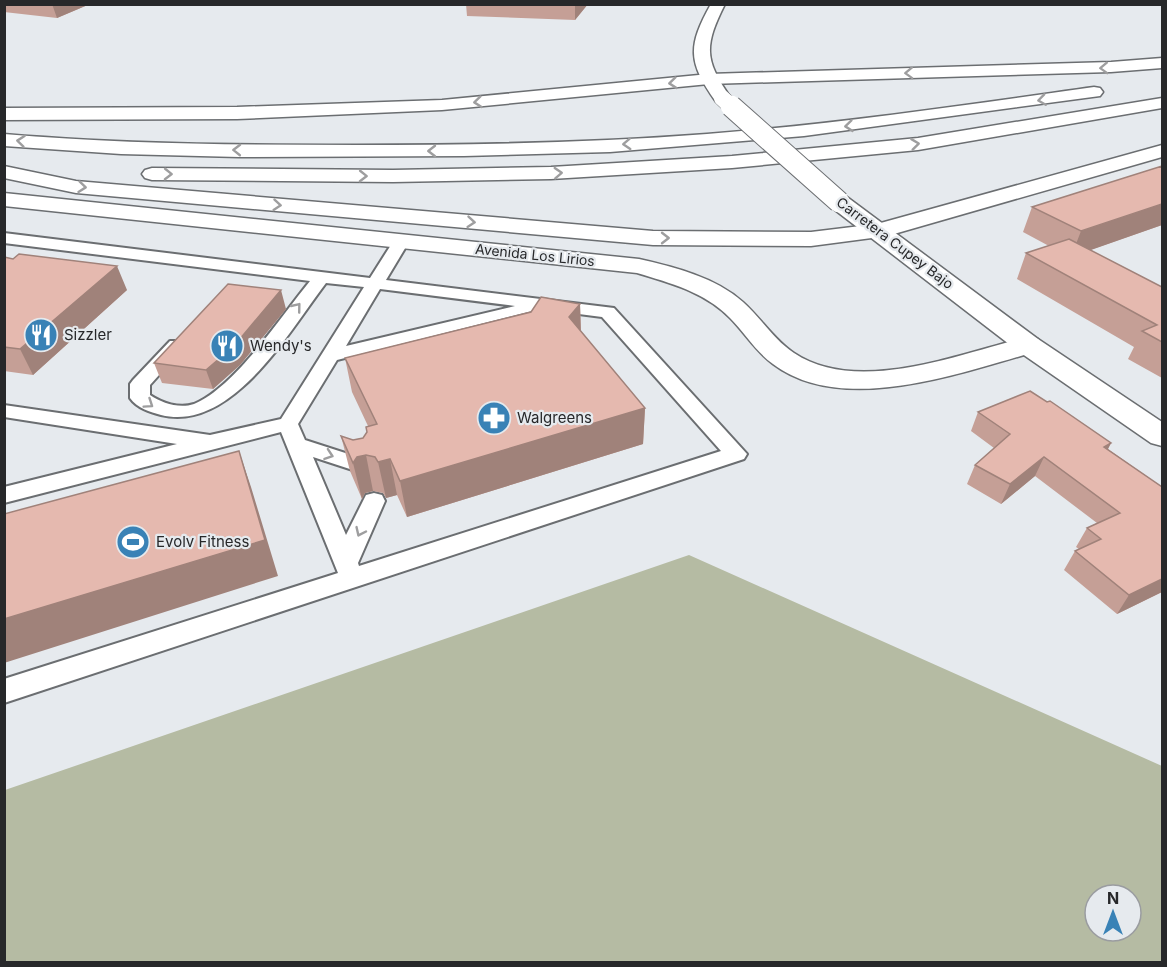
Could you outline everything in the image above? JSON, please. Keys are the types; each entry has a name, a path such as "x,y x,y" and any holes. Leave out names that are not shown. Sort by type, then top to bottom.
{"main road":[{"name":"Carretera Cupey Bajo","path":"718,4 699,47 700,64 722,98 839,202 1028,345 1162,436"},
{"path":"4,114 237,113 442,105 709,79 1111,68 1162,63"},
{"path":"4,140 277,151 445,151 570,147 706,140 876,123 1117,89"},
{"path":"4,166 142,174 393,176 551,173 732,162 918,144 1162,103"},
{"path":"4,172 76,187 653,238 811,239 879,231 1162,151"},
{"name":"Avenida Los Lirios","path":"4,199 639,266 683,279 725,299 785,360 802,370 832,378 868,379 927,373 1028,345"}],"lane":[{"path":"349,570 292,434 329,357 402,240"},
{"path":"4,691 349,570 736,454 608,312 250,267 9,242"},
{"path":"234,284 250,267"},
{"path":"187,334 141,384 140,398 156,409 172,412 201,408 220,396 238,380 322,276"},
{"path":"329,357 544,304"},
{"path":"4,411 210,442"},
{"path":"4,495 210,442 292,434 362,466"},
{"path":"349,570 374,501"}],"green space":[{"path":"689,555 1162,766 1162,962 5,962 5,790"}],"building":[{"path":"1162,166 1162,204 1081,231 1032,207"},
{"path":"1069,239 1162,287 1162,342 1142,331 1157,325 1026,253"},
{"path":"19,254 117,266 20,349 4,347 4,257 13,259"},
{"path":"228,284 281,290 234,346 206,370 154,363"},
{"name":"Walgreens","path":"541,297 580,304 569,317 645,408 400,481 390,459 378,462 375,457 366,455 357,457 353,463 341,436 353,440 363,438 367,432 366,427 377,424 345,358 531,312"},
{"path":"1030,391 1047,402 1050,401 1111,443 1104,447 1162,487 1162,579 1129,595 1075,551 1101,539 1087,528 1120,513 1044,457 1010,484 975,465 1010,434 978,412"},
{"path":"239,451 265,540 4,619 4,514"}],"place":[{"name":"Sizzler","path":"41,335"},
{"name":"Wendy's","path":"227,346"},
{"name":"Walgreens","path":"494,418"},
{"name":"Evolv Fitness","path":"133,542"}]}
